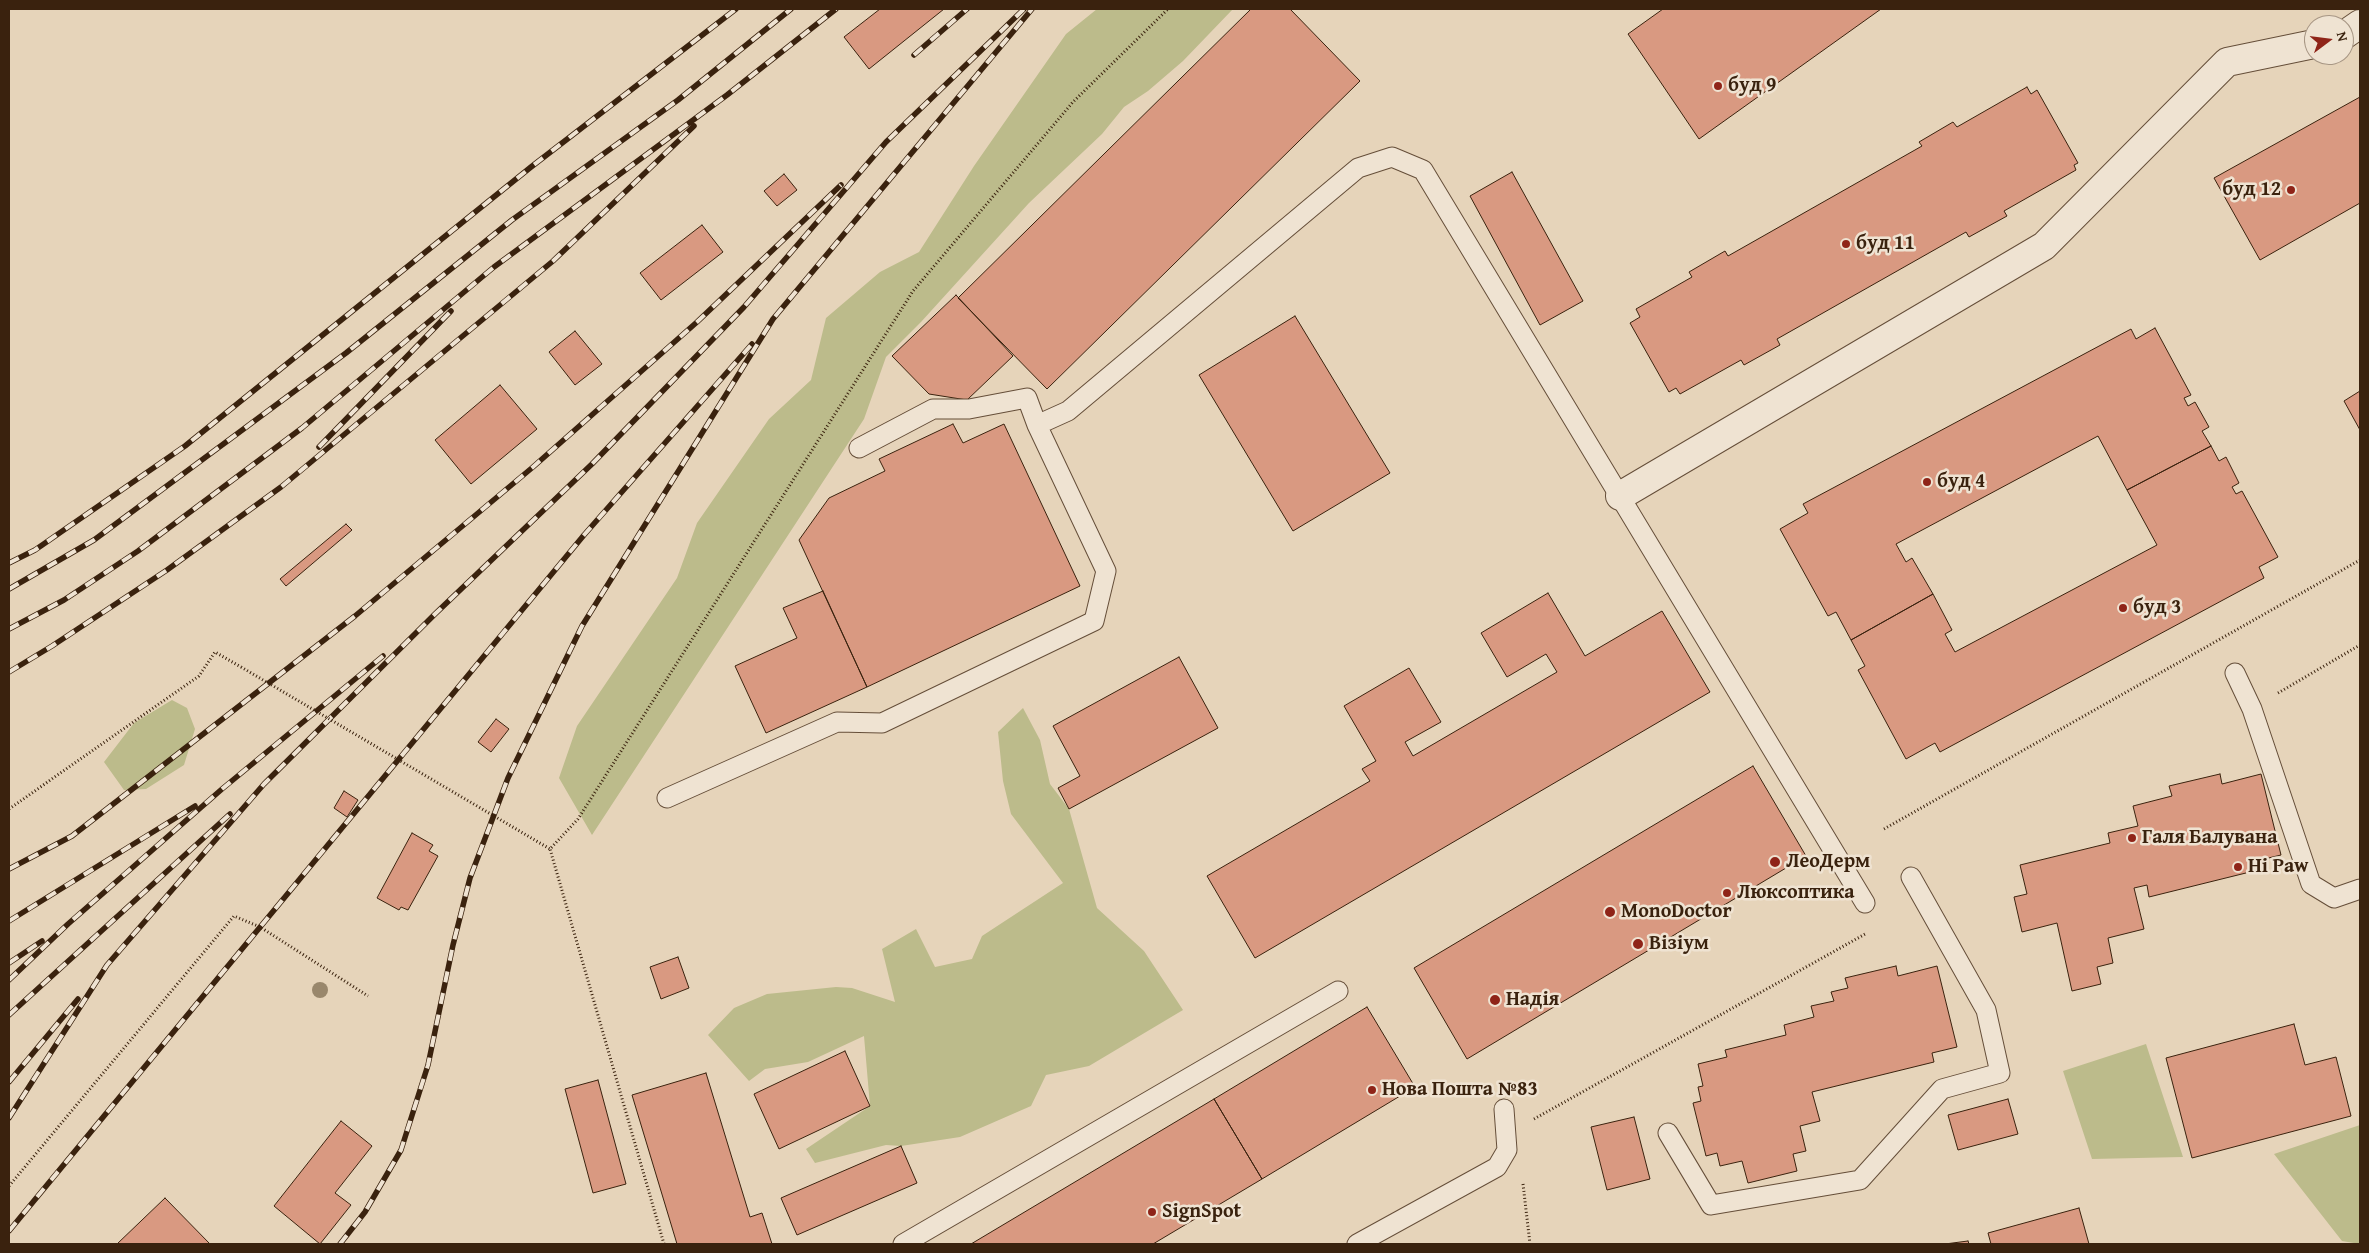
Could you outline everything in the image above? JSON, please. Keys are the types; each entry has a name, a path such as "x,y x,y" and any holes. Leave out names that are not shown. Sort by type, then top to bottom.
{"street":[{"path":"1620,496 2044,246 2227,62 2304,46"}],"lane":[{"path":"1037,425 1068,411 1358,168 1392,157 1423,170 1865,903"},
{"path":"667,798 837,722 882,723 1094,621 1106,571 1037,425 1027,398 969,409 933,409 859,448"},
{"path":"2235,673 2252,709 2311,884 2334,898 2360,889"},
{"path":"1668,1133 1711,1205 1860,1180 1942,1090 2000,1073 1986,1010 1911,877"},
{"path":"903,1244 1338,991"},
{"path":"1357,1244 1497,1167 1507,1150 1504,1109"}],"path":[{"path":"550,848 578,820 912,291 1073,102 1168,9"},
{"path":"1884,829 2360,560"},
{"path":"2252,709 2360,644"},
{"path":"9,809 199,676 216,652 550,848 664,1244"},
{"path":"9,1186 234,916 260,928 368,996"},
{"path":"1525,1124 1873,930"},
{"path":"1522,1177 1530,1244"}],"shaded area":[{"path":"1097,9 1233,9 1183,61 1148,91 1124,107 1102,134 1029,203 921,322 886,357 864,419 592,835 559,778 577,726 677,578 697,523 769,419 811,380 826,318 880,272 919,252 974,166 1066,34"},
{"path":"172,700 187,708 195,729 184,765 146,789 124,790 104,762 134,723"},
{"path":"1023,708 1040,740 1050,784 1069,809 1097,908 1144,951 1183,1010 1089,1066 1046,1075 1031,1106 960,1137 901,1146 886,1145 815,1163 806,1149 870,1106 864,1036 808,1062 765,1069 749,1081 708,1035 734,1008 767,994 836,987 852,988 895,1002 882,949 916,929 935,967 972,959 982,936 1063,883 1011,814 1003,781 998,732"},
{"path":"2146,1044 2183,1157 2092,1159 2063,1071"},
{"path":"2360,1125 2360,1244 2342,1241 2274,1154"}],"building":[{"path":"880,9 944,9 869,69 844,37"},
{"path":"1251,9 1290,9 1360,81 1047,389 958,298"},
{"name":"буд 9","path":"1663,9 1881,9 1699,139 1628,34"},
{"name":"буд 11","path":"2027,87 2031,94 2037,90 2078,163 2074,165 2076,170 2004,211 2007,216 1969,237 1966,232 1777,339 1780,345 1744,365 1741,360 1680,394 1676,388 1669,392 1630,323 1640,317 1636,309 1692,277 1689,272 1725,251 1728,256 1922,146 1919,142 1953,122 1957,127"},
{"name":"буд 12","path":"2360,97 2360,203 2260,260 2214,178"},
{"path":"1512,172 1583,301 1540,325 1470,196"},
{"path":"784,174 797,190 777,206 764,191"},
{"path":"702,225 723,252 661,300 640,273"},
{"path":"956,295 1013,356 967,400 929,394 892,356"},
{"path":"1295,316 1390,473 1293,531 1199,375"},
{"name":"буд 4","path":"2155,328 2191,395 2184,398 2188,406 2195,402 2209,427 2202,431 2211,446 2127,490 2098,436 1896,544 1906,562 1912,558 1933,594 1851,640 1836,612 1828,616 1780,529 1808,513 1803,504 2131,329 2136,339"},
{"path":"575,331 602,364 575,385 549,352"},
{"path":"500,385 537,429 471,484 435,440"},
{"path":"2360,391 2360,430 2344,401"},
{"path":"953,424 963,443 1004,424 1080,586 867,687 799,540 829,498 885,471 879,459"},
{"name":"буд 3","path":"2211,446 2219,461 2226,457 2239,483 2232,487 2236,494 2242,491 2278,557 2259,567 2264,578 1940,752 1935,743 1906,759 1858,670 1865,666 1851,640 1933,594 1952,630 1945,634 1955,652 2157,545 2127,490"},
{"path":"346,524 352,530 286,586 280,579"},
{"path":"823,591 867,687 766,733 735,666 797,638 783,608"},
{"path":"1548,593 1585,656 1662,611 1710,692 1255,958 1207,876 1370,781 1362,769 1376,761 1344,706 1409,668 1441,722 1405,742 1413,756 1557,672 1546,654 1507,677 1481,633"},
{"path":"1179,657 1218,728 1069,809 1058,788 1080,776 1053,726"},
{"path":"496,719 509,729 491,752 478,742"},
{"name":"MonoDoctor","path":"1753,766 1806,856 1467,1059 1414,968"},
{"path":"2220,774 2222,784 2261,774 2281,855 2256,861 2258,870 2149,897 2147,885 2134,888 2144,929 2108,938 2113,963 2097,967 2101,984 2072,991 2057,923 2022,932 2014,897 2027,894 2020,865 2110,843 2108,833 2138,826 2133,806 2172,796 2169,786"},
{"path":"344,791 358,800 347,817 334,808"},
{"path":"412,833 433,845 429,851 438,856 408,910 401,907 399,910 377,898"},
{"path":"678,957 689,988 661,999 650,967"},
{"path":"1896,966 1898,976 1937,966 1957,1047 1932,1053 1934,1062 1812,1092 1820,1121 1800,1126 1806,1151 1793,1154 1797,1171 1748,1183 1742,1161 1720,1166 1717,1153 1706,1156 1693,1103 1701,1101 1698,1087 1703,1086 1698,1064 1727,1057 1725,1050 1786,1035 1784,1025 1814,1017 1811,1006 1834,1001 1831,992 1848,988 1845,978"},
{"path":"1367,1007 1415,1087 1262,1179 1214,1099"},
{"path":"2294,1024 2305,1065 2336,1057 2351,1116 2192,1158 2166,1058"},
{"path":"845,1051 870,1106 779,1149 754,1094"},
{"path":"706,1073 750,1217 762,1213 772,1244 677,1244 632,1095"},
{"path":"598,1080 626,1184 593,1193 565,1089"},
{"path":"1214,1099 1262,1179 1153,1244 971,1244"},
{"path":"2008,1099 2018,1134 1958,1150 1948,1115"},
{"path":"1634,1117 1650,1179 1607,1190 1591,1127"},
{"path":"341,1121 372,1146 335,1193 351,1205 320,1244 274,1206"},
{"path":"901,1146 917,1183 797,1235 781,1198"},
{"path":"165,1198 210,1244 117,1244"},
{"path":"2079,1208 2089,1244 1991,1244 1988,1233"},
{"path":"1968,1241 1969,1244 1945,1244"}],"railway":[{"path":"9,563 35,550 185,446 531,167 736,9"},
{"path":"9,589 94,540 346,353 512,220 678,100 791,9"},
{"path":"9,629 64,600 138,551 302,428 494,267 727,95 836,9"},
{"path":"914,55 967,9"},
{"path":"9,1118 107,965 264,784 435,614 592,464 744,307 886,142 1024,9"},
{"path":"340,1244 365,1212 401,1150 428,1065 453,945 470,878 508,778 582,626 773,319 1032,9"},
{"path":"9,672 167,570 281,487 553,261 694,126"},
{"path":"9,869 72,836 355,616 533,467 697,322 841,185"},
{"path":"319,447 451,311"},
{"path":"9,1231 584,535 752,344"},
{"path":"9,980 68,924 222,789 383,656"},
{"path":"9,921 195,806"},
{"path":"9,1015 230,814"},
{"path":"9,963 42,941"},
{"path":"9,1082 78,999"}],"place":[{"name":"буд 9","path":"1718,86"},
{"name":"буд 12","path":"2291,190"},
{"name":"буд 11","path":"1846,244"},
{"name":"буд 4","path":"1927,482"},
{"name":"буд 3","path":"2123,608"},
{"name":"Галя Балувана","path":"2132,838"},
{"name":"ЛеоДерм","path":"1775,862"},
{"name":"Hi Paw","path":"2238,867"},
{"name":"Люксоптика","path":"1727,893"},
{"name":"MonoDoctor","path":"1610,912"},
{"name":"Візіум","path":"1638,944"},
{"name":"Надія","path":"1495,1000"},
{"name":"Нова Пошта №83","path":"1372,1090"},
{"name":"SignSpot","path":"1152,1212"}]}
